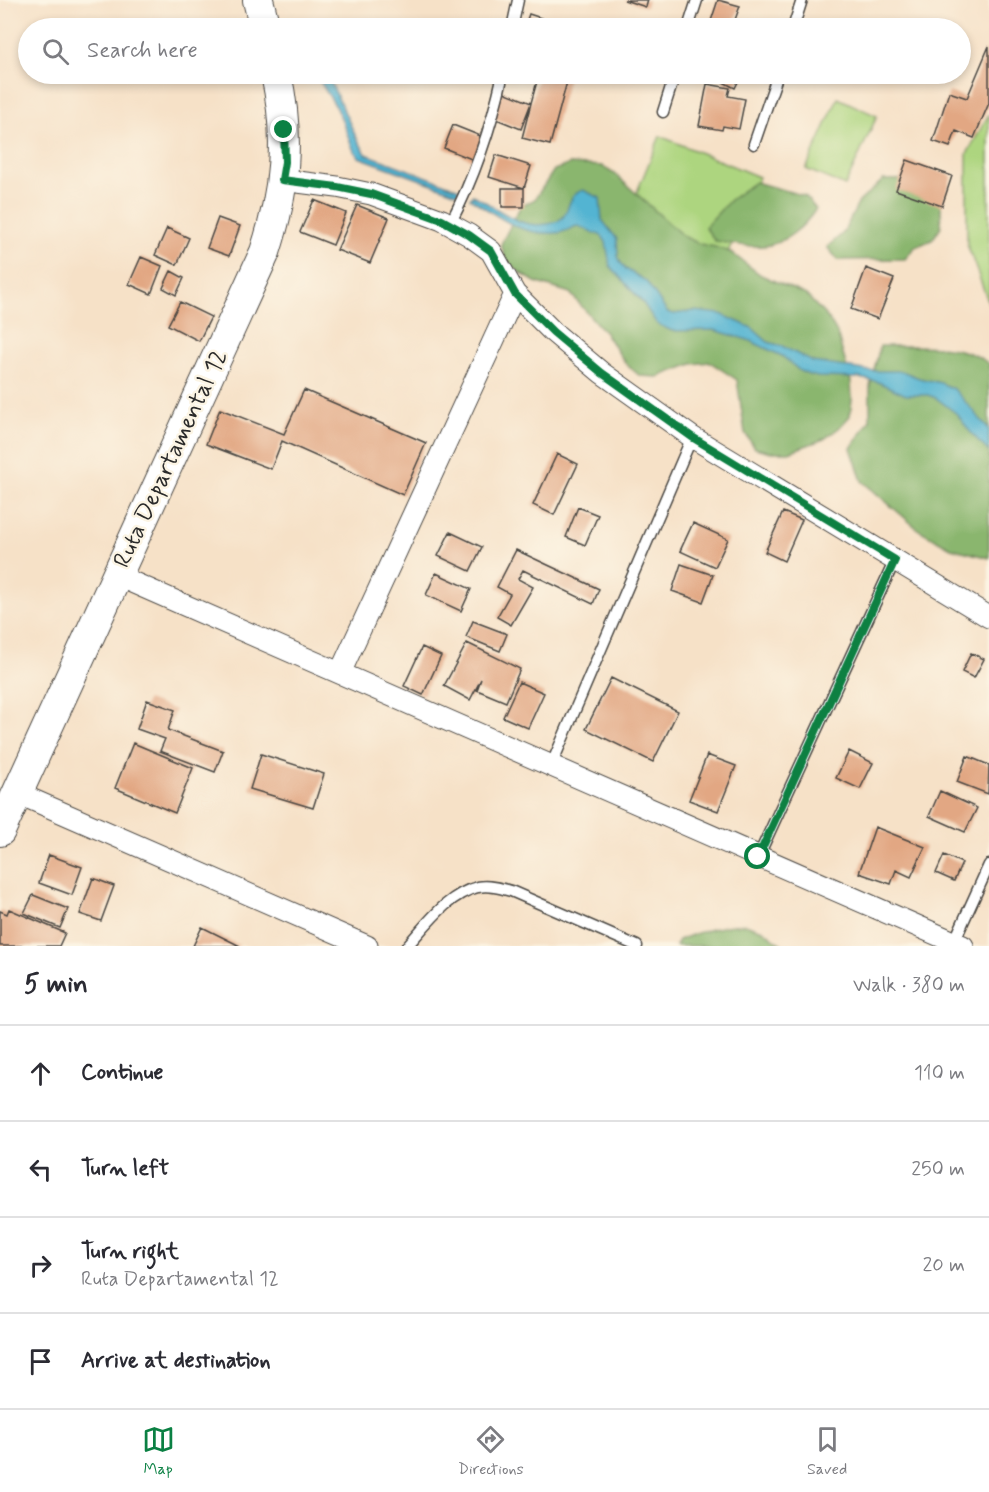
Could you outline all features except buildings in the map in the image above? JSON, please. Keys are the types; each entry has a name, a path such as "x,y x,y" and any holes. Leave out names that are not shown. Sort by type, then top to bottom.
{"main road":[{"path":"258,0 262,18"},
{"name":"Ruta Departamental 12","path":"0,831 265,252 275,221 285,162 284,130 277,84"}],"street":[{"path":"282,180 371,194 450,224 491,251 515,294 553,332 602,373 692,437 989,617"},
{"path":"340,674 515,294"},
{"path":"118,576 959,944"},
{"path":"17,793 368,946"}],"lane":[{"path":"514,18 518,0"},
{"path":"691,18 697,0"},
{"path":"796,18 802,0"},
{"path":"450,224 469,187 500,84"},
{"path":"663,112 672,84"},
{"path":"754,144 775,84"},
{"path":"551,766 692,437"},
{"path":"758,857 895,560"},
{"path":"959,944 989,865"},
{"path":"407,946 441,909 462,893 480,887 494,887 511,891 637,946"}],"green space":[{"path":"838,98 877,116 845,186 806,169"},
{"path":"989,114 989,304 967,244 967,154"},
{"path":"660,136 759,177 724,262 625,221"},
{"path":"570,164 602,166 616,175 683,236 700,244 730,252 761,275 806,295 828,318 837,333 851,382 850,416 839,428 824,439 789,452 771,452 755,448 745,433 737,380 710,362 692,364 658,377 640,376 626,364 605,333 570,293 535,282 506,261 501,244 520,207 535,199 554,170"},
{"path":"932,179 941,194 941,227 932,240 915,247 905,259 838,260 827,247 843,233 859,202 883,180"},
{"path":"755,182 805,196 816,209 793,234 771,245 751,246 715,241 705,227 730,200"},
{"path":"880,346 952,348 978,357 989,364 989,558 951,548 919,530 862,481 851,448 870,420 870,386"},
{"path":"745,924 763,930 784,946 676,946 679,940 703,931"}],"water":[{"path":"321,84 332,84 366,154 459,189 457,193 359,157 354,151 337,108"},
{"path":"583,190 600,198 602,220 617,239 618,256 621,263 626,269 646,281 667,312 674,314 694,311 721,314 752,328 768,342 782,346 813,362 870,371 902,371 941,383 954,389 989,429 989,452 957,414 936,398 928,395 906,395 878,382 859,378 809,375 800,371 782,356 748,340 714,330 672,331 657,324 643,303 610,266 606,242 602,236 578,226 559,233 531,231 510,224 470,198 473,195 522,222 543,224 554,223 562,218 571,199"}],"route":[{"path":"284,130 285,162 282,180 371,194 442,220 469,235 491,251 515,294 553,332 602,373 692,437 895,560 758,857"}]}
